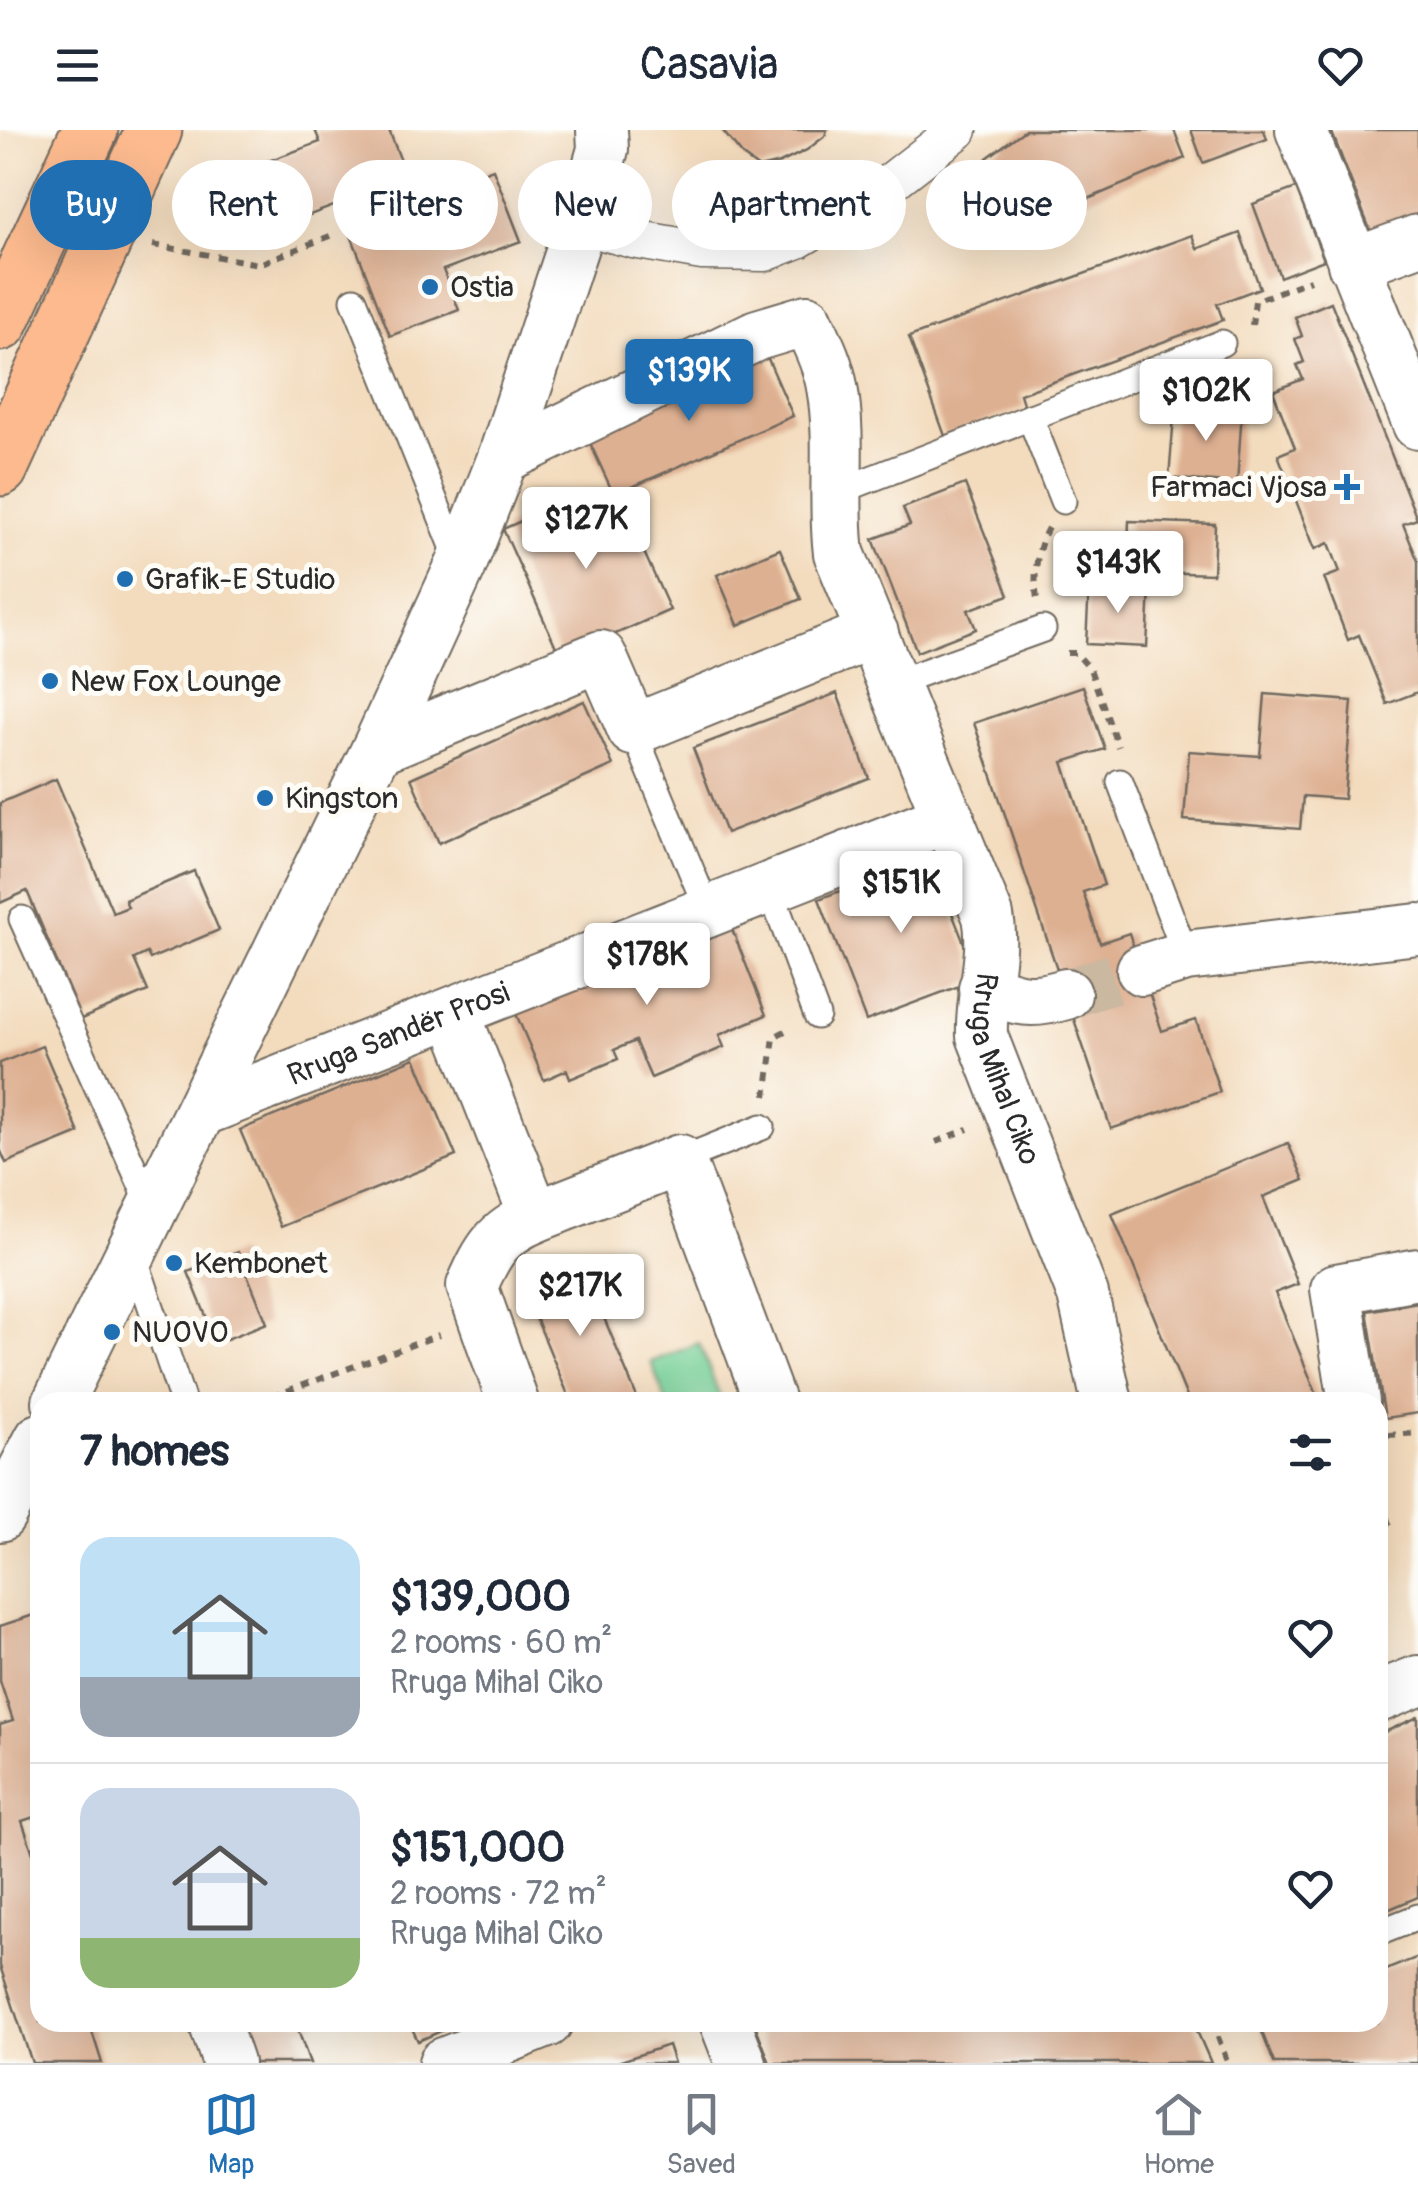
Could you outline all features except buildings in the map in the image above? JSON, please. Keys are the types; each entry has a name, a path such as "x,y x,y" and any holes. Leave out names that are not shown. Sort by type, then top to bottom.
{"main road":[{"path":"0,323 90,130"},
{"path":"0,468 154,130"}],"street":[{"path":"600,160 602,130"},
{"path":"652,243 702,251 765,252 798,240 882,190 958,130"},
{"path":"1301,130 1418,424"},
{"path":"1353,264 1418,240"},
{"path":"63,1392 377,749 461,566 503,458 572,250"},
{"name":"Rruga Mihal Ciko","path":"503,458 757,335 806,320 827,365 833,390 839,553 988,916 992,939 981,1014 985,1046 1084,1294 1104,1392"},
{"path":"377,749 601,656 633,730 873,633"},
{"name":"Rruga Sandër Prosi","path":"200,1111 949,817"},
{"path":"1164,963 1418,929"},
{"path":"984,988 1019,1001 1038,1003 1066,994"},
{"path":"454,1012 535,1217"},
{"path":"509,1392 472,1286 489,1248 514,1226 680,1160 766,1392"},
{"path":"1352,1392 1336,1289 1418,1274"},
{"path":"17,1508 30,1469"},
{"path":"1388,1693 1418,1681"},
{"path":"217,2032 228,2063"},
{"path":"444,2063 522,2032"},
{"path":"730,2032 741,2063"}],"lane":[{"path":"354,300 461,566"},
{"path":"836,492 1222,342"},
{"path":"1030,416 1063,500"},
{"path":"894,683 1042,629"},
{"path":"633,730 708,911"},
{"path":"1120,782 1164,963"},
{"path":"769,886 817,1016"},
{"path":"22,919 143,1232 181,1392"},
{"path":"680,1160 762,1126"},
{"path":"1388,1929 1418,1917"}],"path":[{"path":"152,245 259,264 330,236"},
{"path":"1222,342 1251,331 1255,301 1353,264"},
{"path":"1063,500 1042,538 1034,585 1042,629 1050,652 1076,653 1090,668 1118,747 1120,782"},
{"path":"762,1126 774,1036 817,1016"},
{"path":"284,1392 483,1319"},
{"path":"1388,1432 1418,1433"},
{"path":"1216,2032 1228,2063"}],"green space":[{"path":"699,1343 718,1392 662,1392 651,1362"}],"tunnel":[{"path":"1066,994 1142,970"}],"place":[{"name":"Ostia","path":"430,287"},
{"name":"Farmaci Vjosa","path":"1347,487"},
{"name":"Grafik-E Studio","path":"125,579"},
{"name":"New Fox Lounge","path":"50,681"},
{"name":"Kingston","path":"265,798"},
{"name":"Kembonet","path":"174,1263"},
{"name":"NUOVO","path":"112,1332"}]}
